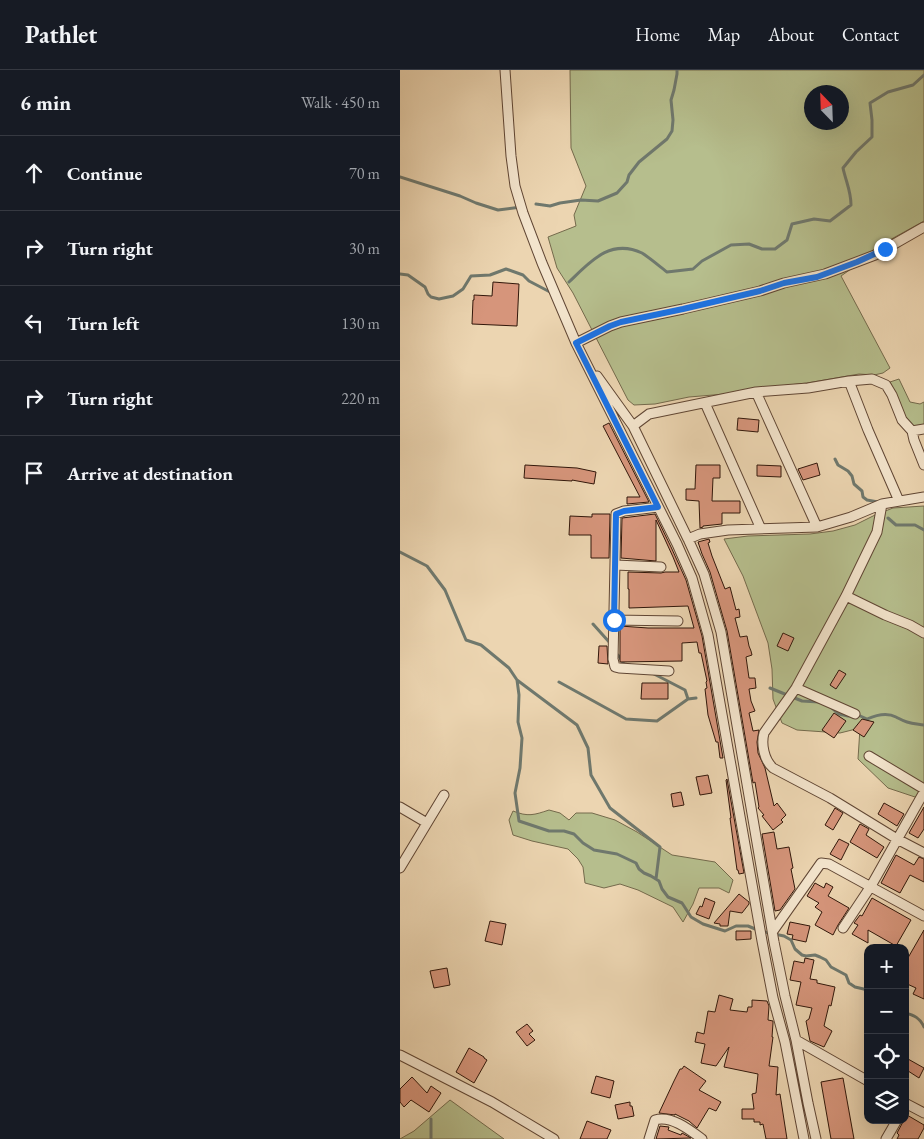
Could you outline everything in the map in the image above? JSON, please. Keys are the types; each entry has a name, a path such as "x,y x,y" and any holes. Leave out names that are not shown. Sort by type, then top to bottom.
{"street":[{"path":"505,70 511,156 515,186 523,213 576,343 692,578 708,635 763,945 804,1139"},
{"path":"576,343 621,322 760,291 784,283 825,274 875,255 924,227"},
{"path":"582,354 633,426 704,574 720,632 785,996 816,1139"},
{"path":"633,426 649,414 756,392 808,388 872,379 886,385 902,420 912,431 924,465"},
{"path":"849,381 899,501"},
{"path":"756,392 817,527"},
{"path":"705,403 761,529"},
{"path":"912,431 924,429"},
{"path":"688,538 700,534 728,530 817,527 851,517 882,504 924,497"},
{"path":"882,504 877,532 846,596 796,688 764,733 765,755 768,764 773,768 830,798 897,839 924,853"},
{"path":"658,507 624,511 616,514 613,659 615,666 669,671"},
{"path":"615,565 661,567"},
{"path":"846,596 924,633"},
{"path":"614,620 678,621"},
{"path":"796,688 855,714"},
{"path":"843,928 871,886 924,790 869,756"},
{"path":"400,868 444,795"},
{"path":"400,807 427,823"},
{"path":"773,932 822,863 829,864 924,916"},
{"path":"796,1040 864,1079"},
{"path":"400,1055 492,1102 554,1139"},
{"path":"909,1106 924,1113"},
{"path":"649,1139 656,1120 661,1118 676,1122 702,1139"},
{"path":"886,1139 895,1124"}],"green space":[{"path":"570,70 924,70 924,221 877,247 861,262 841,276 890,368 883,373 874,375 859,374 737,393 689,397 655,404 634,405 628,400 573,293 557,268 548,237 576,226 574,215 586,186 571,148"},
{"path":"899,379 910,402 920,404 924,402 924,425 914,427 908,424 890,382"},
{"path":"924,506 924,800 888,788 858,759 860,728 840,733 797,730 782,723 773,699 772,669 768,643 743,576 724,539 833,531 855,525 893,508"},
{"path":"549,810 560,813 569,820 576,813 592,813 615,820 672,855 715,862 733,880 729,893 719,888 699,888 683,922 673,907 638,890 620,884 604,888 585,883 583,867 568,849 513,835 509,820 513,811 531,815"},
{"path":"450,1100 504,1139 400,1139 414,1131"}],"building":[{"path":"493,282 519,284 517,326 472,324 474,295 492,296"},
{"path":"738,418 759,420 758,432 737,430"},
{"path":"609,423 649,502 627,504 627,497 640,497 603,426"},
{"path":"817,463 820,475 803,480 798,469"},
{"path":"525,465 577,468 596,472 594,484 572,480 524,478"},
{"path":"696,465 720,465 720,478 713,478 712,501 740,501 740,513 722,513 722,524 700,528 699,501 686,500 686,489 695,489"},
{"path":"757,465 781,466 781,477 757,476"},
{"path":"592,514 610,514 609,558 591,558 591,535 569,535 570,516 592,517"},
{"path":"655,514 686,580 702,636 723,758 720,758 718,742 716,742 708,715 705,689 707,688 707,681 697,642 682,643 682,661 620,662 620,626 694,628 688,606 629,608 628,572 679,572 656,520 656,561 621,558 622,518"},
{"path":"709,539 710,542 708,543 712,556 725,589 730,587 736,610 739,609 740,617 735,618 740,637 747,636 752,655 746,657 749,678 755,678 756,688 749,689 755,711 749,713 753,731 759,730 758,753 765,768 774,806 777,803 786,815 781,820 783,822 773,830 758,808 755,782 753,783 727,631 710,572 698,542"},
{"path":"783,633 794,638 788,651 777,646"},
{"path":"599,646 607,646 608,664 598,663"},
{"path":"839,670 846,674 836,689 830,685"},
{"path":"642,683 668,683 668,699 641,699"},
{"path":"834,713 846,721 834,738 822,730"},
{"path":"862,719 874,722 864,737 853,730"},
{"path":"708,775 712,793 700,795 696,777"},
{"path":"727,779 744,873 739,874 730,818"},
{"path":"681,792 684,805 673,807 671,794"},
{"path":"884,803 904,814 897,826 878,814"},
{"path":"924,807 924,829 918,838 909,833"},
{"path":"835,808 843,813 833,830 825,825"},
{"path":"860,824 869,829 866,835 884,847 877,858 850,842"},
{"path":"774,832 777,849 789,847 795,889 780,910 775,911 762,834"},
{"path":"839,839 849,844 841,860 830,854"},
{"path":"896,855 914,865 919,857 924,859 924,882 910,875 900,893 881,883"},
{"path":"815,883 824,888 826,883 833,887 828,896 849,908 833,935 815,925 822,912 815,907 819,903 807,896"},
{"path":"739,894 749,902 742,913 730,911 728,926 720,926 720,924 714,923"},
{"path":"705,898 715,902 709,919 696,914 700,906 702,907"},
{"path":"872,898 911,920 897,944 892,944 868,930 868,943 852,934 858,925 854,923 860,915 862,916"},
{"path":"490,921 506,924 502,945 485,941"},
{"path":"790,922 810,926 806,942 792,939 793,935 787,934"},
{"path":"924,930 924,999 913,994 916,988 909,985 909,956"},
{"path":"736,931 751,931 751,939 736,940"},
{"path":"805,958 814,960 810,979 817,980 817,983 835,987 824,1026 832,1031 824,1047 810,1041 806,1021 809,1019 812,1008 796,1005 801,982 790,980 794,961 804,963"},
{"path":"447,968 450,985 434,988 430,971"},
{"path":"719,995 733,999 730,1010 747,1012 748,1007 752,1007 752,1000 767,1001 769,1006 768,1020 773,1021 769,1066 778,1067 776,1095 780,1094 787,1139 766,1139 763,1124 760,1125 760,1122 754,1122 754,1119 742,1119 742,1109 754,1109 752,1094 756,1093 758,1074 724,1067 729,1047 716,1066 701,1063 705,1044 695,1042 697,1032 704,1034 708,1011 715,1012"},
{"path":"527,1024 533,1031 529,1034 535,1040 527,1046 516,1032"},
{"path":"469,1048 487,1060 474,1083 456,1072"},
{"path":"909,1060 924,1068 919,1078 909,1072"},
{"path":"684,1066 706,1081 699,1090 721,1102 716,1111 709,1108 697,1128 689,1121 675,1114 659,1113 680,1069"},
{"path":"596,1076 614,1081 610,1098 591,1093"},
{"path":"412,1077 427,1093 431,1086 441,1093 429,1112 411,1100 404,1107 400,1102 400,1089"},
{"path":"843,1078 854,1139 831,1139 821,1082"},
{"path":"630,1102 634,1116 618,1119 615,1105"},
{"path":"909,1116 924,1125 918,1139 897,1139 899,1135 897,1133 902,1124 909,1124"},
{"path":"587,1121 611,1130 607,1139 580,1139"},
{"path":"660,1126 669,1127 668,1130 681,1135 682,1133 691,1138 656,1139"}],"waterway":[{"path":"536,204 550,206 581,200 598,201 617,193 627,182 629,175 639,162 667,139 672,131 671,100 677,70"},
{"path":"569,282 593,260 610,250 620,248 631,249 642,253 667,272 693,269 702,261 731,245 749,244 762,249 775,249 787,240 792,224 814,219 830,221 851,205 843,168 872,137 870,103 888,92 913,85 924,75"},
{"path":"400,177 498,210 521,207"},
{"path":"400,274 408,275 425,287 431,297 439,299 453,296 463,289 471,276 490,275 506,269 523,275 529,281 550,292"},
{"path":"835,459 838,465 852,476 854,484 862,491 863,497 867,500 878,502"},
{"path":"888,518 896,525 915,525 924,530"},
{"path":"400,552 427,566 445,590 466,640 481,645 509,668 517,680 519,695 518,722 522,738 520,768 515,793 519,821 549,831 564,831 574,834 594,850 617,854 636,863 644,873 659,881 668,897 682,903 691,917 703,924 725,931 736,926 748,926 760,931 784,936 791,940 795,949 802,955 815,955 826,960 831,967 846,975 849,983 864,989"},
{"path":"593,624 610,643"},
{"path":"618,655 624,664 630,665"},
{"path":"654,674 685,690 688,699 696,698"},
{"path":"517,680 577,725 588,748 591,775 610,808 660,847 656,879"},
{"path":"559,682 626,719 657,721 688,699"},
{"path":"770,688 802,701 819,702"},
{"path":"832,708 839,714 848,716 858,715 867,719 885,714 893,715 913,724 924,725"},
{"path":"909,1014 921,1021 924,1027"},
{"path":"431,1119 431,1139"}],"route":[{"path":"614,620 616,514 624,511 658,507 576,343 621,322 760,291 784,283 817,277 842,269 885,249"}]}
